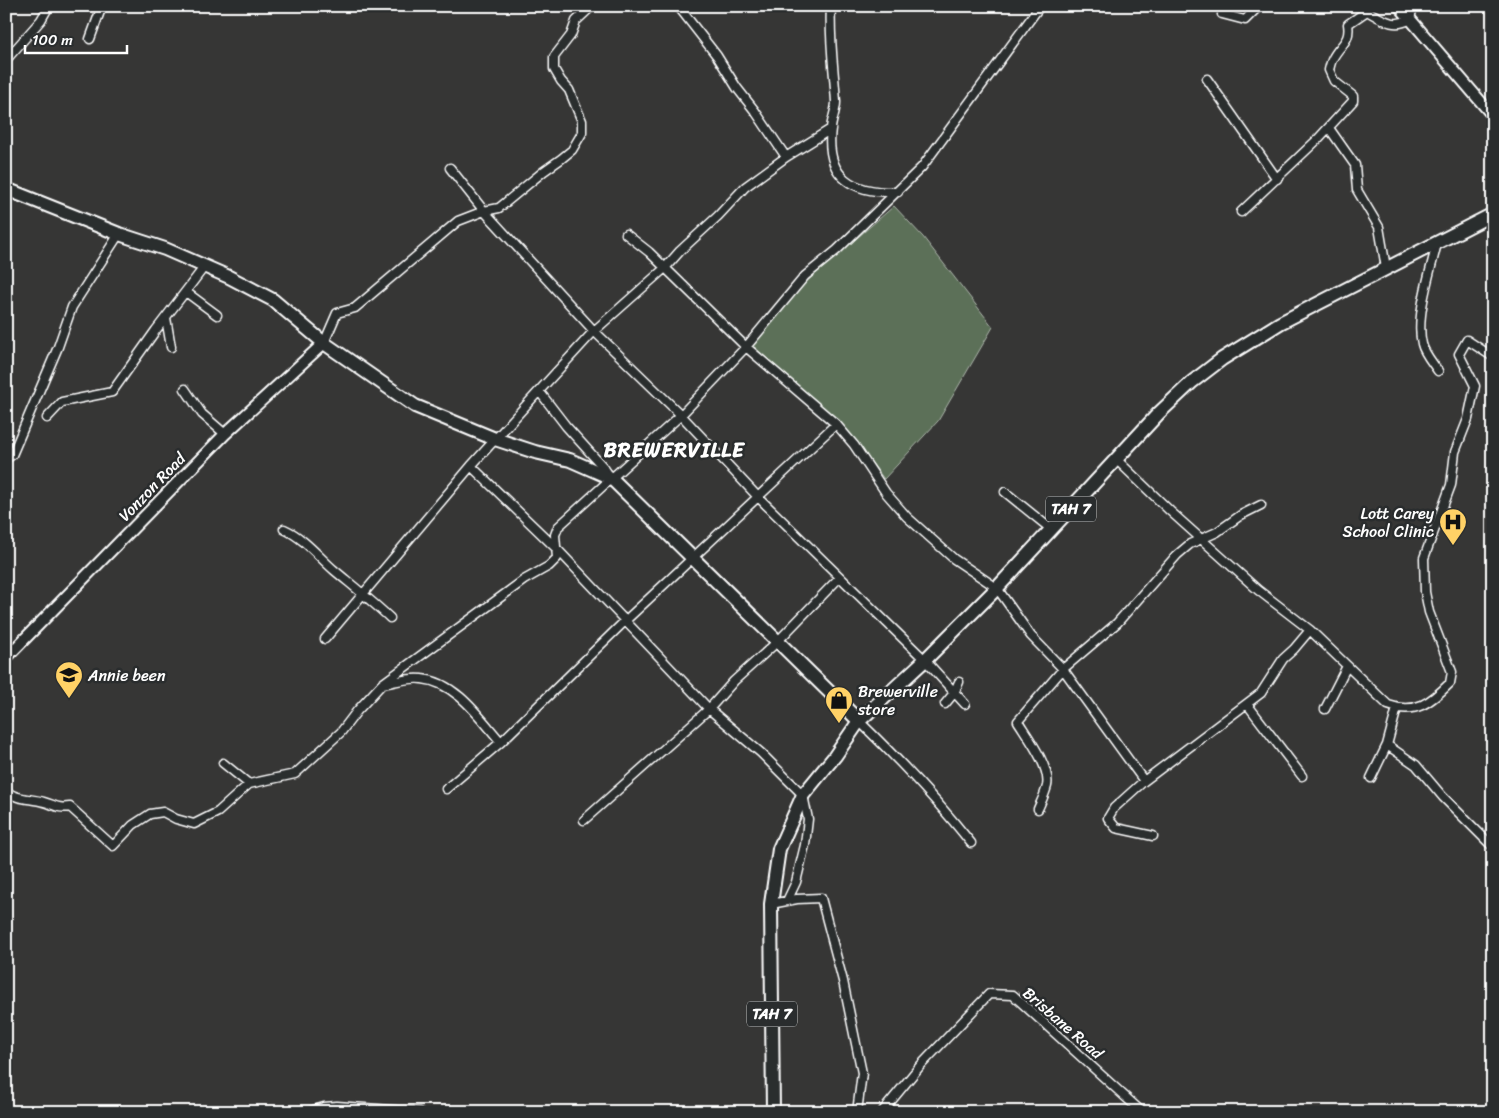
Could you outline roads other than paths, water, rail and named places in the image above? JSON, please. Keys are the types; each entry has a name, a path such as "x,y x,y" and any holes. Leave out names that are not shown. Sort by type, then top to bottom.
{"main road":[{"path":"6,188 119,234 165,249 205,266 273,300 324,343 415,406 495,439 535,452 570,460 611,478 859,721"},
{"name":"TAH 7","path":"773,1112 770,904 778,849 803,795 835,756 859,721 925,660 997,588 1159,413 1192,382 1222,359 1280,323 1493,214"}],"street":[{"path":"6,60 41,20 48,6"},
{"path":"90,39 102,6"},
{"path":"324,343 337,313 355,308 458,221 484,211 499,208 572,150 582,134 582,121 569,90 554,69 554,57 571,35 576,21 592,6"},
{"path":"678,6 717,56 737,88 786,157"},
{"path":"831,6 830,25 836,104 831,129 831,153 837,170 845,181 858,187 881,192 898,192"},
{"path":"6,791 13,797 44,802 60,809 70,807 113,846 133,825 150,814 163,812 176,819 194,824 218,812 249,784 295,774 341,732 356,711 382,684 524,580 550,566 557,558 558,550 555,535 558,527 681,415 746,347 805,276 837,250 922,167 1040,6"},
{"path":"1222,14 1244,20 1259,6"},
{"path":"1399,6 1493,116"},
{"path":"1410,19 1412,6"},
{"path":"1241,212 1329,128 1353,101 1353,96 1334,81 1329,70 1334,56 1350,33 1348,24 1364,9 1394,24 1403,23 1410,19"},
{"path":"1207,79 1277,179"},
{"path":"1329,128 1355,165 1357,190 1379,227 1386,268"},
{"path":"325,639 471,466 594,331 665,268 680,250 718,216 745,187 786,157 831,129"},
{"path":"450,168 484,211 594,331 681,415 758,497 925,660 965,704"},
{"path":"6,459 12,454 58,347 72,307 119,234"},
{"path":"626,234 665,268 746,347 836,424 854,445 886,493 907,516 954,559 997,588 1031,636 1063,669 1144,781"},
{"path":"1437,243 1421,315 1422,343 1428,357 1438,371"},
{"path":"47,418 62,402 112,392 205,266"},
{"path":"186,292 217,315"},
{"path":"166,318 172,347"},
{"path":"1117,460 1258,590 1310,630 1388,705 1397,708 1416,708 1450,683 1452,672 1429,612 1424,558 1451,485 1455,452 1468,419 1475,386 1460,354 1467,340 1493,357"},
{"name":"Vonzon Road","path":"6,658 224,434 324,343"},
{"path":"185,389 202,414 224,434"},
{"path":"539,391 548,405 611,478"},
{"path":"446,789 501,742 625,621 836,424"},
{"path":"471,466 558,550 709,709 760,753 803,795 808,820 805,845 796,882 787,901"},
{"path":"1005,492 1052,530"},
{"path":"1038,809 1048,785 1046,772 1041,759 1018,722 1063,669 1117,622 1177,555 1190,544 1217,532 1241,514 1261,505"},
{"path":"284,528 304,542 334,570 364,593 390,618"},
{"path":"584,820 709,709 734,681 777,642 840,577"},
{"path":"1153,836 1116,828 1108,818 1114,808 1144,781 1261,693 1283,659 1310,630"},
{"path":"1325,708 1347,666"},
{"path":"382,684 420,678 435,681 452,690 501,742"},
{"path":"945,704 954,693 959,682"},
{"path":"1247,704 1302,776"},
{"path":"1371,778 1387,745 1397,708"},
{"path":"859,721 940,804 972,843"},
{"path":"1387,745 1416,765 1443,797 1493,847"},
{"path":"223,763 249,784"},
{"path":"770,904 821,898 844,981 862,1073 857,1112"},
{"name":"Brisbane Road","path":"882,1112 920,1066 989,994 1013,995 1142,1112"},
{"path":"307,1112 324,1107 337,1106 419,1112"}],"place":[{"name":"Lott Carey School Clinic","path":"1453,546"},
{"name":"Annie been","path":"69,699"},
{"name":"Brewerville store","path":"839,724"}],"district":[{"name":"BREWERVILLE","path":"674,450"}]}
